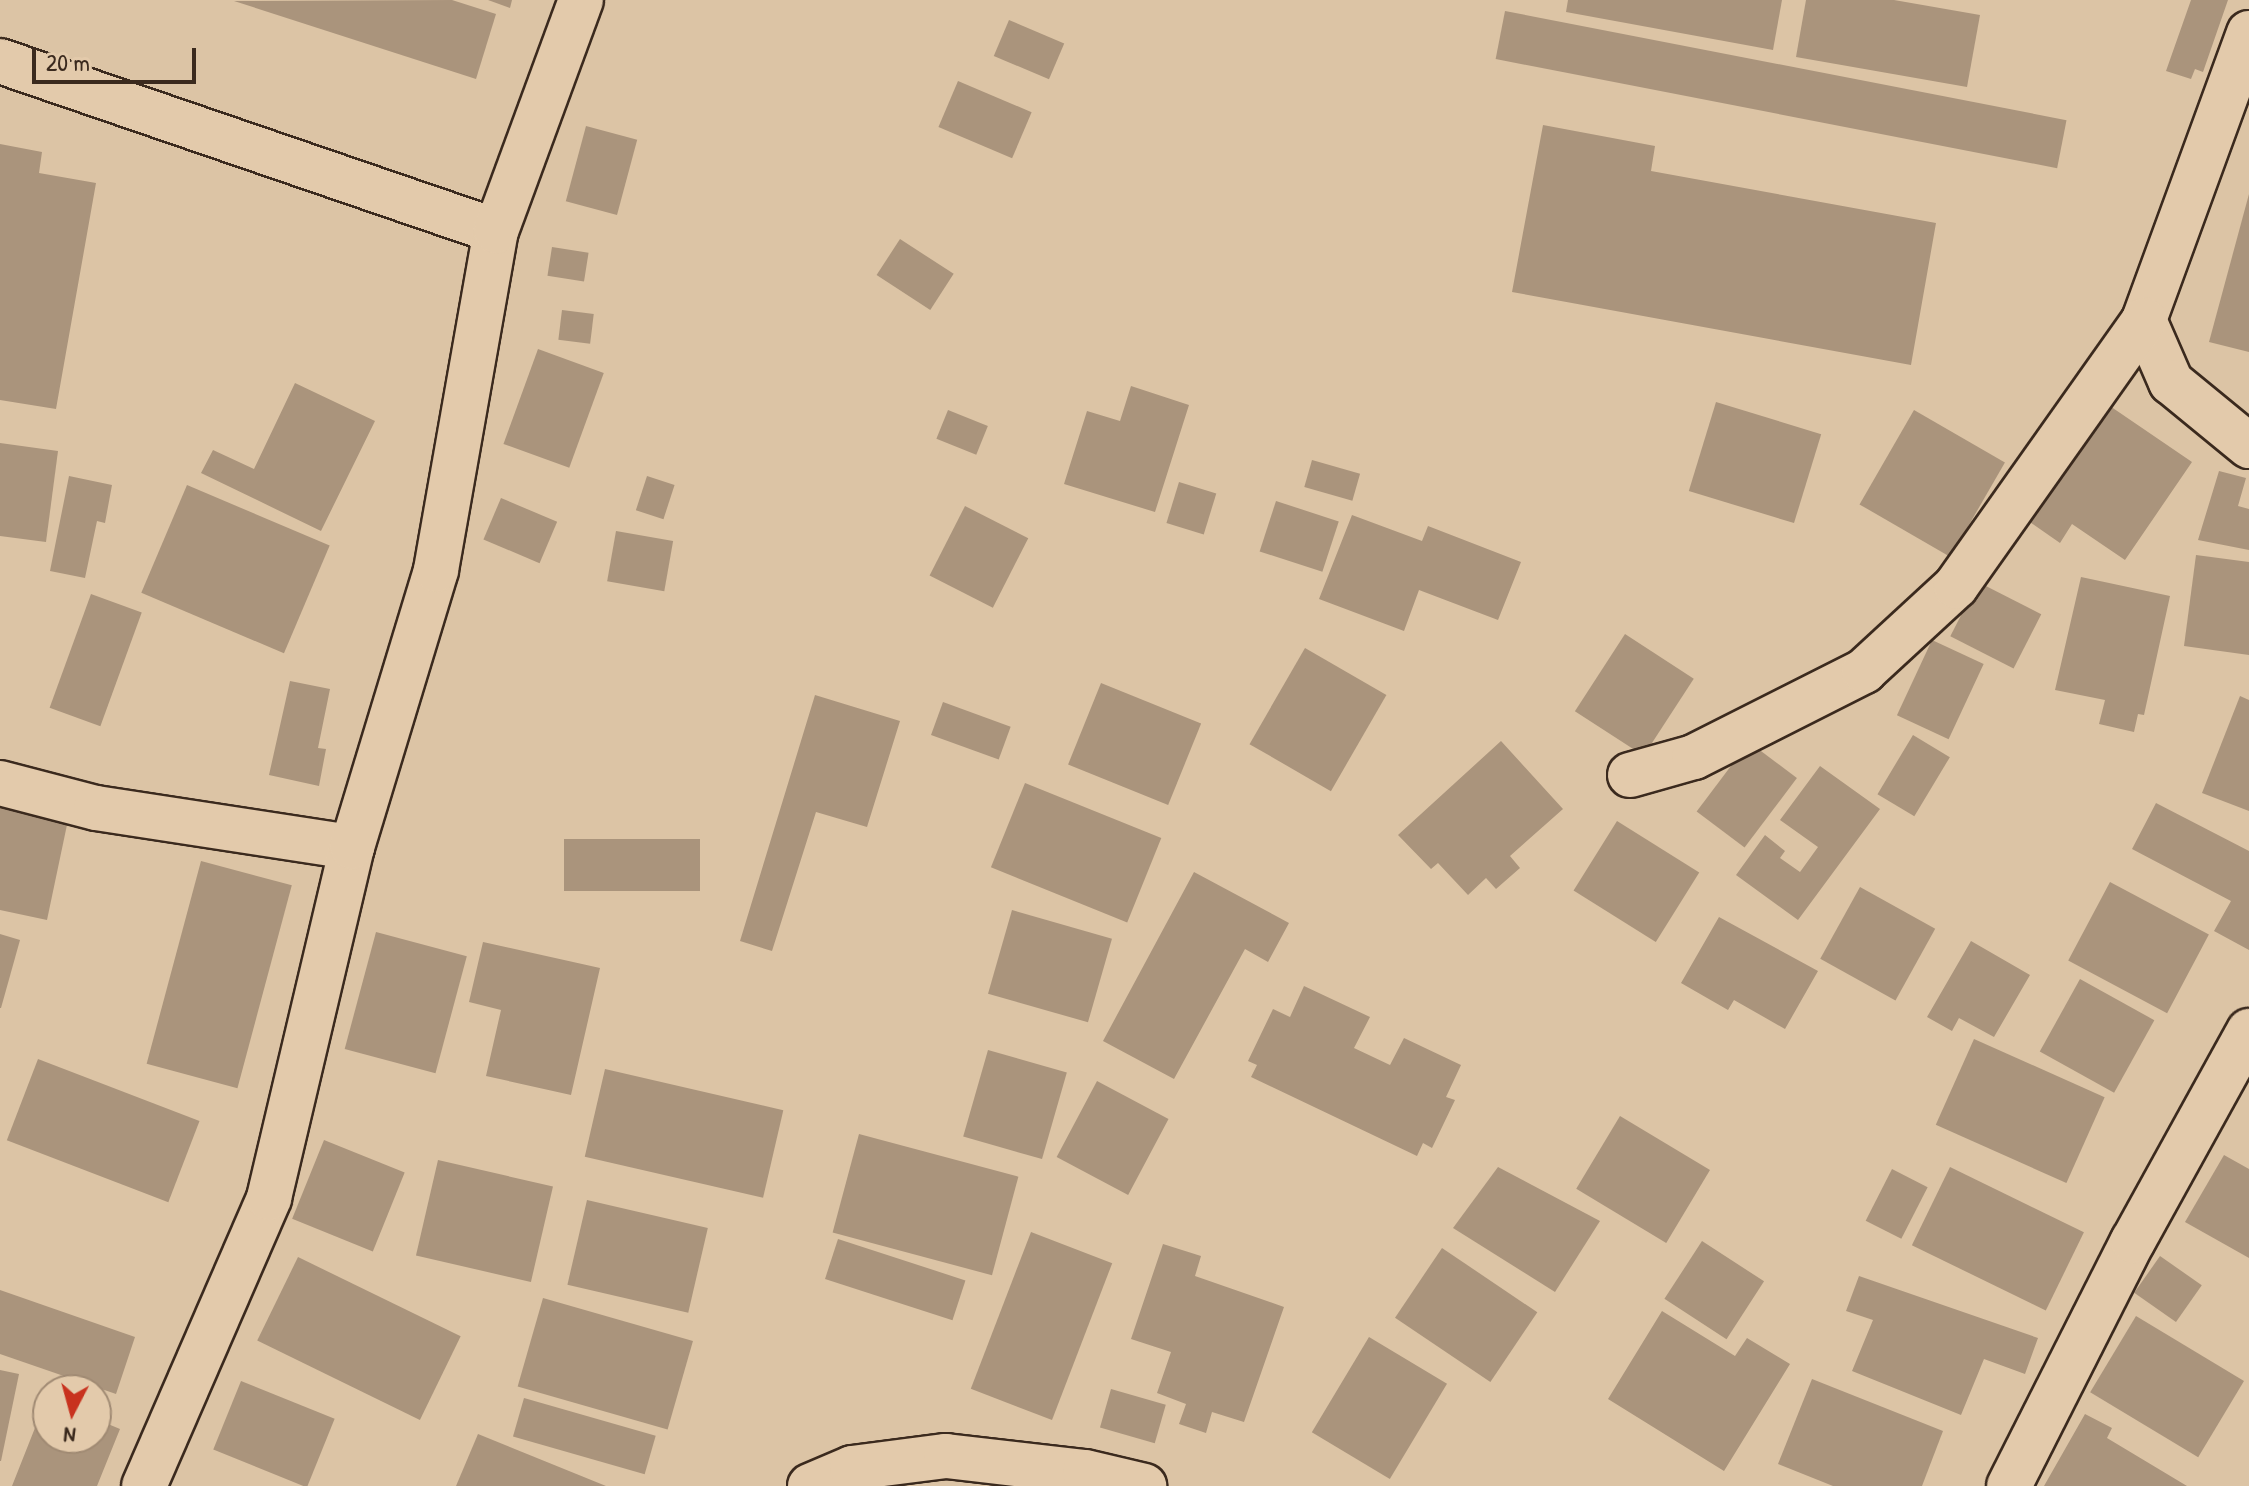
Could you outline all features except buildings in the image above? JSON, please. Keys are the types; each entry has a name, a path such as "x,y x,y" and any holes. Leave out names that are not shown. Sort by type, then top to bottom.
{"street":[{"path":"144,1486 269,1198 352,847 436,570 496,231 581,0"},
{"path":"1630,775 1694,757 1864,671 1956,586 2144,320 2249,33"},
{"path":"0,61 496,231"},
{"path":"2144,320 2171,382 2249,446"},
{"path":"0,783 96,808 352,847"},
{"path":"2009,1486 2133,1241 2249,1031"},
{"path":"810,1486 852,1468 946,1456 1144,1486"}]}
